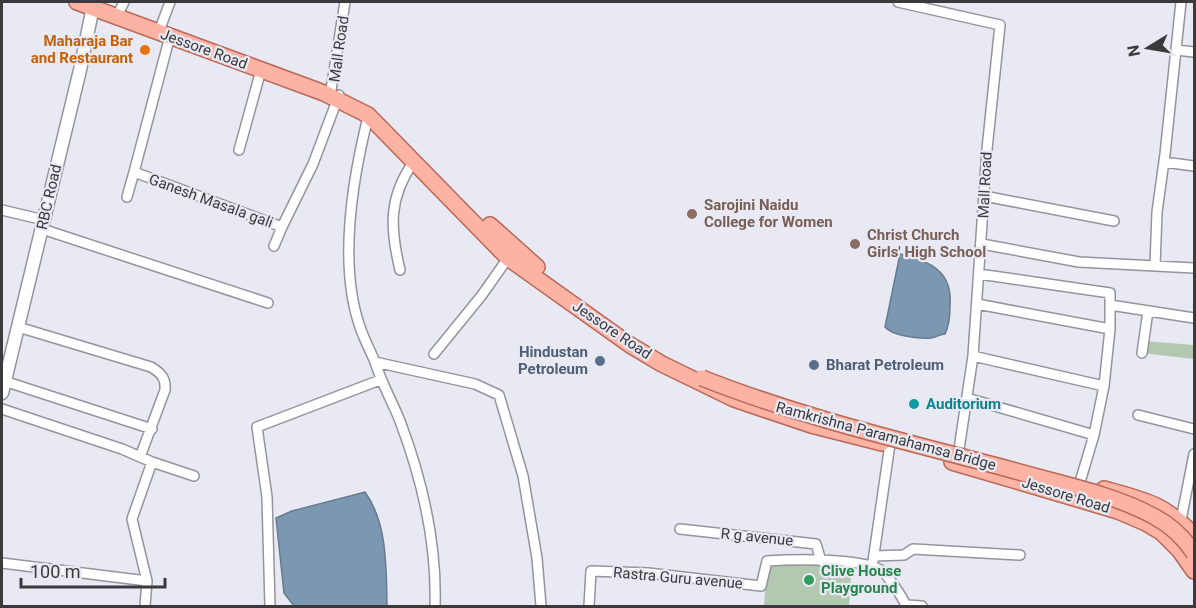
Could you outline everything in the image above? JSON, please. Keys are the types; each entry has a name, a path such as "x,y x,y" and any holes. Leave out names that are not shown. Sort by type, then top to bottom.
{"main road":[{"name":"Jessore Road","path":"77,2 122,6 166,31 269,65 369,112 425,159 483,219 541,271 664,360"},
{"name":"Jessore Road","path":"95,4 261,70 335,95"},
{"name":"Jessore Road","path":"369,112 508,258 630,345 694,375 734,399 796,420 890,444 1118,511 1161,532 1180,551 1194,571"},
{"name":"Jessore Road","path":"694,375 1148,501 1163,508 1194,536"},
{"name":"Ramkrishna Paramahamsa Bridge","path":"694,375 774,406 1072,487 1140,509 1171,526 1194,553"}],"street":[{"name":"Ganesh Masala gali","path":"170,2 166,31 134,172 282,227 313,164 335,95"},
{"name":"Mall Road","path":"335,95 345,2"},
{"name":"Mall Road","path":"898,2 936,6 1000,25 984,196 973,356 959,449"},
{"path":"1155,266 1157,212 1181,2"},
{"name":"RBC Road","path":"3,387 95,4"},
{"path":"1176,50 1194,52"},
{"path":"239,150 261,70"},
{"path":"369,112 348,236 351,278 360,327 380,380 399,418 410,449 428,517 436,572 435,606"},
{"path":"400,270 394,244 392,218 399,185 414,161"},
{"path":"1164,162 1194,166"},
{"path":"127,197 134,172"},
{"path":"984,196 1114,221"},
{"path":"2,210 268,303"},
{"path":"274,246 282,227"},
{"path":"982,244 1079,262 1194,268"},
{"path":"434,354 482,295 508,258"},
{"path":"979,274 1110,293 1110,329 1104,386 1094,435 1080,482"},
{"path":"977,304 1110,329"},
{"path":"1110,305 1194,318"},
{"path":"1142,353 1148,310"},
{"path":"18,327 158,371 165,379 165,390 140,457"},
{"path":"973,356 1104,386"},
{"path":"375,362 475,384 499,394 523,476 537,558 541,606"},
{"path":"270,606 267,496 257,427 380,380"},
{"path":"3,387 152,429"},
{"path":"967,398 1094,435"},
{"path":"2,409 194,476"},
{"path":"1138,415 1194,429"},
{"path":"890,444 873,567 882,570 906,606 922,606"},
{"path":"1170,541 1190,507 1194,454"},
{"path":"145,606 147,581 132,519 152,462"},
{"name":"R g avenue","path":"680,529 816,544 821,561"},
{"path":"874,556 904,555 913,549 1020,555"},
{"name":"Rastra Guru avenue","path":"589,606 591,571 648,573 761,586 767,561 821,561 866,564 873,567"},
{"path":"2,563 147,581"}],"green space":[{"path":"1143,341 1194,345 1194,359 1142,353"},
{"name":"Clive House Playground","path":"767,565 852,565 849,606 764,606"}],"water":[{"path":"900,254 930,264 948,284 949,317 945,334 931,338 913,337 894,333 885,327"},
{"path":"365,492 373,505 382,532 386,562 387,606 294,606 284,593 276,518 292,511"}],"place":[{"name":"Maharaja Bar and Restaurant","path":"145,50"},
{"name":"Sarojini Naidu College for Women","path":"692,214"},
{"name":"Christ Church Girls' High School","path":"855,244"},
{"name":"Hindustan Petroleum","path":"600,361"},
{"name":"Bharat Petroleum","path":"814,365"},
{"name":"Auditorium","path":"914,404"},
{"name":"Clive House Playground","path":"809,580"}]}
